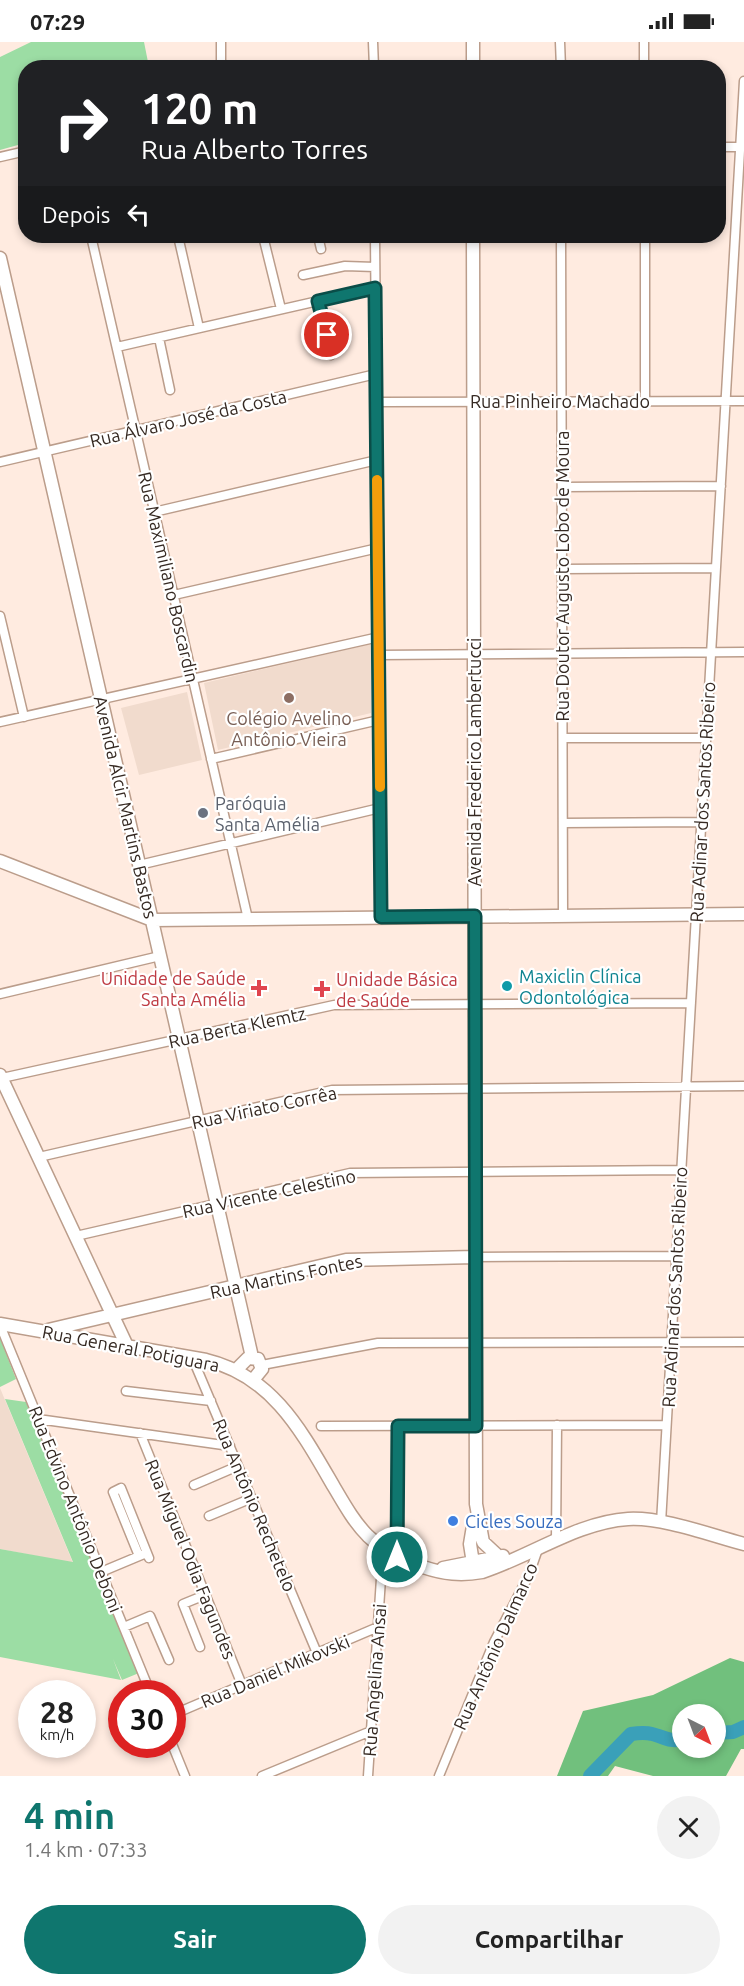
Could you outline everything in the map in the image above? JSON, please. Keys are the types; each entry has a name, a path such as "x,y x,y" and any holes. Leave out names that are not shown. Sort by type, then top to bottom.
{"street":[{"path":"221,42 221,60"},
{"path":"373,42 374,60"},
{"path":"473,42 473,60"},
{"path":"560,42 561,60"},
{"path":"644,42 644,60"},
{"name":"Rua Adinar dos Santos Ribeiro","path":"661,1523 744,81"},
{"path":"726,147 742,147"},
{"path":"0,157 18,153"},
{"name":"Rua Maximiliano Boscardin","path":"93,243 248,919"},
{"path":"180,243 199,328"},
{"path":"265,243 281,309"},
{"path":"320,243 321,249"},
{"path":"375,243 381,917"},
{"name":"Avenida Frederico Lambertucci","path":"473,243 476,1504 470,1544 473,1563"},
{"name":"Rua Doutor Augusto Lobo de Moura","path":"561,243 564,916"},
{"path":"645,243 645,401"},
{"name":"Avenida Alcir Martins Bastos","path":"0,258 236,1286 257,1361"},
{"path":"303,275 345,266 375,267"},
{"path":"117,347 375,288"},
{"path":"318,301 331,355"},
{"path":"159,338 170,390"},
{"name":"Rua Álvaro José da Costa","path":"0,462 376,374"},
{"name":"Rua Pinheiro Machado","path":"377,402 744,401"},
{"path":"154,512 377,460"},
{"path":"562,487 721,486"},
{"path":"174,595 378,548"},
{"path":"562,569 716,568"},
{"path":"0,616 24,717"},
{"path":"0,722 379,637"},
{"path":"379,655 744,652"},
{"path":"211,759 379,720"},
{"path":"563,738 706,738"},
{"path":"139,865 380,807"},
{"path":"563,823 701,822"},
{"path":"0,861 152,920 744,914"},
{"path":"0,994 160,956"},
{"name":"Rua Berta Klemtz","path":"1,1076 334,1005 691,1003"},
{"path":"1,1076 127,1346"},
{"name":"Rua Viriato Corrêa","path":"39,1157 332,1090 744,1086"},
{"name":"Rua Vicente Celestino","path":"76,1236 346,1174 681,1170"},
{"name":"Rua Martins Fontes","path":"44,1331 346,1260 676,1256"},
{"name":"Rua General Potiguara","path":"0,1325 192,1357 236,1370 271,1395 293,1419 354,1519 367,1536 397,1557 443,1573 463,1575 616,1521 638,1519 661,1523 744,1544"},
{"name":"Rua Edvino Antônio Deboni","path":"0,1325 145,1680"},
{"path":"236,1370 245,1360 257,1361 364,1344 744,1342"},
{"name":"Rua Antônio Rechetelo","path":"192,1357 317,1653"},
{"path":"253,1380 260,1373 257,1361"},
{"path":"126,1391 211,1401"},
{"path":"38,1419 230,1446"},
{"path":"556,1541 557,1425"},
{"path":"321,1426 666,1425"},
{"path":"397,1557 398,1426"},
{"name":"Rua Miguel Odia Fagundes","path":"140,1433 242,1685"},
{"path":"194,1485 238,1466"},
{"path":"121,1488 145,1556 113,1492 121,1488"},
{"path":"209,1516 252,1498"},
{"name":"Avenida Frederico Lambertucci","path":"476,1504 483,1542 496,1562"},
{"name":"Rua Angelina Ansai","path":"368,1776 383,1548"},
{"name":"Rua Antônio Dalmarco","path":"439,1776 491,1648 529,1575 536,1549"},
{"path":"101,1572 145,1556"},
{"name":"Rua General Potiguara","path":"422,1566 451,1568 473,1563 496,1562"},
{"path":"200,1647 183,1604 205,1595"},
{"path":"124,1627 150,1616 169,1660"},
{"name":"Rua Daniel Mikovski","path":"186,1709 378,1627"},
{"path":"262,1776 371,1731"},
{"path":"178,1758 185,1776"}],"shaded area":[{"name":"Colégio Avelino Antônio Vieira","path":"371,644 371,713 218,750 204,683"},
{"path":"187,692 202,760 139,775 121,708"},
{"path":"0,1388 73,1563 0,1549"}],"green space":[{"path":"31,42 144,42 148,60 18,60 18,145 0,150 0,57"},
{"path":"0,1338 16,1379 0,1387"},
{"path":"5,1399 26,1402 139,1673 122,1680 113,1659 121,1680 0,1657 0,1549 73,1562"},
{"path":"730,1658 744,1662 744,1749 741,1749 726,1776 653,1776 615,1766 608,1776 557,1776 583,1711 653,1695"}],"waterway":[{"path":"726,1732 744,1727"},
{"path":"590,1776 631,1734 647,1733 672,1740"}],"slow traffic":[{"path":"377,480 380,787"}],"place":[{"name":"Colégio Avelino Antônio Vieira","path":"289,698"},
{"name":"Paróquia Santa Amélia","path":"203,813"},
{"name":"Maxiclin Clínica Odontológica","path":"507,986"},
{"name":"Unidade de Saúde Santa Amélia","path":"259,988"},
{"name":"Unidade Básica de Saúde","path":"322,989"},
{"name":"Cicles Souza","path":"453,1521"}],"route":[{"path":"327,335 318,301 375,288 381,917 475,916 476,1426 398,1426 397,1557"}]}
